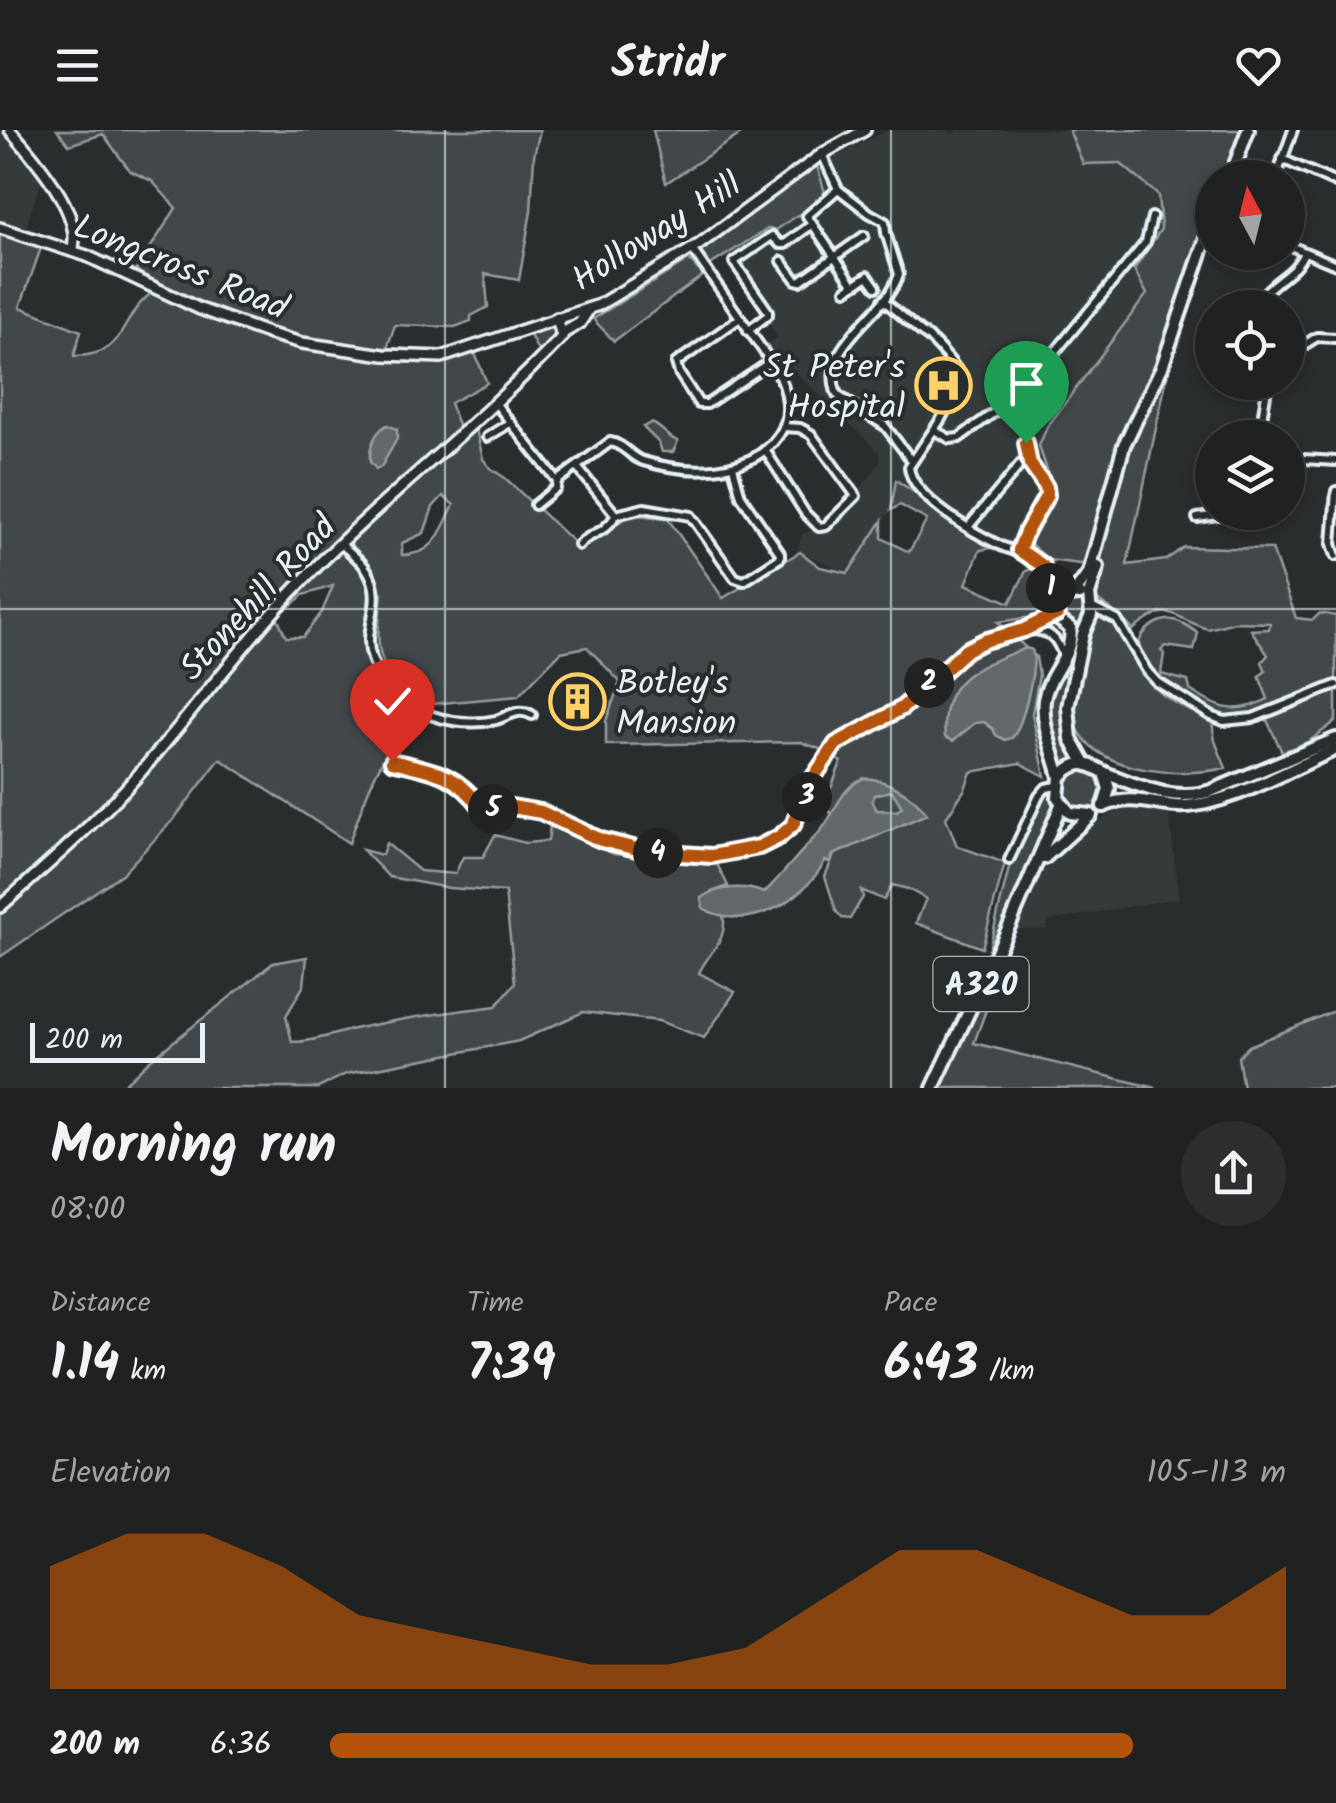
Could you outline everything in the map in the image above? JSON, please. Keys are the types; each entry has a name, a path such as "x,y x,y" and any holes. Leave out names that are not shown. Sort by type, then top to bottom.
{"main road":[{"path":"1237,160 1248,130"},
{"path":"1091,815 1075,815 1062,805 1043,715 1050,680 1070,646 1067,627 1057,611 1089,574 1124,445 1162,367 1195,270"},
{"path":"1102,531 1100,561 1067,724 1073,745 1085,764 1165,794 1193,796 1336,739"},
{"path":"1071,594 1089,612"},
{"path":"1067,627 1089,612"},
{"path":"1103,806 1132,798 1181,806 1210,802 1336,749"},
{"path":"1058,782 1068,769 1085,764"},
{"path":"1103,806 1109,788 1104,773"},
{"name":"A320","path":"933,1088 1062,805"},
{"name":"A320","path":"1034,871 1054,846 1103,806"}],"street":[{"path":"10,130 58,194 75,238 72,252"},
{"name":"Holloway Hill","path":"519,330 589,309 692,249 822,154 865,130"},
{"path":"1293,130 1282,158 1336,183"},
{"path":"822,154 838,189 885,222 899,274 883,300 848,339 834,367 837,395 885,426 912,461"},
{"path":"838,189 808,213 811,225 849,287 868,276 876,287"},
{"path":"934,430 950,439 959,438 1022,392 1146,242 1152,217"},
{"path":"748,331 768,311 734,262 772,236 784,244 811,225"},
{"name":"Longcross Road","path":"0,228 116,268 200,309 302,342 430,358 462,352 519,330"},
{"path":"782,261 800,281 864,236"},
{"path":"535,505 556,488 557,481 616,442 639,460 707,470 733,467 765,450 784,427 786,390 692,249"},
{"path":"1305,252 1336,266"},
{"path":"1265,290 1294,270"},
{"path":"883,300 930,336 962,379 912,461 909,473 914,484 968,527 1002,546 1019,550 1043,566 1060,590 1071,594"},
{"name":"Stonehill Road","path":"0,908 104,812 238,650 341,544 534,368 589,309"},
{"path":"557,318 563,333"},
{"path":"740,318 676,362 679,374 699,404 707,404 770,362"},
{"path":"1305,345 1319,336 1336,338"},
{"path":"496,404 557,481"},
{"path":"487,438 510,423"},
{"path":"765,450 804,513 820,527 826,526 856,496 811,434 802,428 784,427"},
{"path":"1019,550 1047,495 1046,487 1026,464 1026,443"},
{"path":"1305,459 1336,460"},
{"path":"968,527 1026,464"},
{"path":"577,467 616,514"},
{"path":"579,545 602,532 616,514 633,508 691,516 736,578 744,582 780,558 780,553 741,496 733,467"},
{"path":"1336,491 1332,544 1336,556"},
{"path":"341,544 371,577 375,604 370,653 378,673 393,691 429,716 452,720 497,720 516,712 532,715"},
{"path":"392,761 456,779 482,808 512,807 541,812 627,848 680,856 739,852 779,837 793,825 813,778 836,744 902,708 966,650 1024,630 1057,611 1043,566"},
{"path":"1089,612 1107,614 1117,620 1146,671 1157,682 1224,720 1236,722 1261,716 1336,685"},
{"path":"1024,630 1067,627"},
{"path":"1036,630 1054,636 1063,657"},
{"path":"1009,860 1040,796 1058,782"}],"shaded area":[{"path":"0,130 7,130 13,137 41,182 24,232 0,223"},
{"path":"57,130 540,130 519,280 485,274 488,307 471,316 471,321 455,327 395,325 387,348 437,351 471,344 487,383 450,403 460,431 476,429 483,459 490,468 581,549 631,514 668,519 723,598 800,552 820,567 848,573 882,521 882,538 909,552 927,520 900,505 891,510 896,480 996,547 980,550 966,584 1010,603 1026,571 1034,568 1041,578 1046,615 998,622 1036,657 1039,675 1032,714 1045,776 1020,763 971,772 946,818 957,846 1005,863 982,948 916,923 926,899 908,889 892,885 884,900 861,890 863,897 850,919 842,918 836,911 825,876 834,855 863,840 824,807 841,762 823,750 801,742 606,745 606,721 620,682 587,647 561,652 518,696 420,705 394,678 381,656 382,594 372,591 368,629 371,660 385,686 414,713 375,775 349,843 220,759 174,819 123,873 0,957 0,233 42,245 20,307 81,331 74,356 87,355 112,344 137,307 159,286 136,270 176,208 152,181 130,171 103,134 69,145","holes":["443,496 454,505 436,540 422,551 402,555 402,543 424,533 433,507","333,586 322,612 303,637 286,637 277,617 303,595"]},
{"path":"653,130 747,130 666,183"},
{"name":"St Peter's Hospital","path":"888,130 946,130 954,134 957,130 1069,130 1083,164 1120,163 1158,195 1161,230 1134,270 1147,293 1047,427 1039,446 1054,491 1019,551 996,547 897,481 891,510 848,573 798,548 802,534 835,523 880,463 879,452 767,345 778,337 724,256 825,196 817,166"},
{"path":"1069,130 1252,130 1241,160 1195,160 1195,270 1201,270 1170,362 1127,565 1166,560 1184,547 1272,549 1296,618 1313,620 1320,613 1336,616 1336,721 1308,742 1282,752 1265,716 1270,707 1236,717 1214,714 1162,681 1139,650 1142,637 1151,626 1164,620 1182,623 1198,633 1194,650 1165,646 1161,651 1161,674 1188,681 1190,690 1219,706 1246,707 1268,699 1259,676 1266,671 1262,662 1268,655 1251,630 1269,629 1270,623 1235,622 1208,629 1164,613 1133,630 1096,599 1104,567 1049,560 1027,541 1054,491 1039,446 1047,427 1147,294 1134,270 1161,229 1158,195 1120,163 1083,164"},
{"path":"817,166 826,196 776,230 769,228 710,265 700,253 702,248"},
{"path":"689,260 703,275 614,341 593,319"},
{"path":"550,324 557,326 557,338 540,355 528,331"},
{"path":"651,423 678,441 673,452 662,452 659,443 643,427"},
{"path":"387,425 397,429 397,439 376,469 370,462 372,446"},
{"path":"1075,598 1084,602 1088,611 1084,620 1075,624 1066,620 1062,611 1066,602"},
{"path":"1103,617 1122,631 1162,694 1212,722 1226,768 1189,772 1147,770 1108,757 1080,733 1075,711 1088,637 1095,618"},
{"path":"1076,632 1080,632 1064,715 1065,732 1078,762 1061,771 1050,728 1049,706"},
{"path":"1026,648 1032,650 1031,680 1021,721 1012,738 1005,740 996,735 984,722 975,723 953,741 945,737 948,701 965,677"},
{"path":"1083,769 1098,775 1104,790 1098,805 1083,811 1068,805 1062,790 1068,775"},
{"path":"864,778 891,785 927,814 833,855 803,889 773,910 738,918 703,908 701,898 723,889 764,893 825,826 843,795","holes":["892,791 902,807 897,811 877,810 872,801 874,795"]},
{"path":"1049,793 1055,813 1028,865 993,951 990,945 1010,864 1039,804"},
{"path":"1127,807 1169,815 1179,898 1048,921 1047,929 1013,930 1048,859 1064,842"},
{"path":"550,826 614,854 717,864 728,886 709,893 710,912 723,915 723,932 699,973 735,992 704,1038 659,1021 583,1012 519,1041 346,1074 318,1088 120,1088 273,963 307,957 304,985 286,1016 292,1042 407,1018 496,1006 515,983 505,892 449,888 389,877 363,850 382,855 386,843 420,871 455,874 463,857 483,857 495,835 525,843 548,841"},
{"path":"1002,952 1006,955 974,1043 1156,1088 940,1088"},
{"path":"1336,1010 1336,1088 1243,1088 1238,1057 1249,1046"}],"place":[{"name":"St Peter's Hospital","path":"944,386"},
{"name":"Botley's Mansion","path":"577,702"}],"route":[{"path":"392,761 456,779 482,808 512,807 541,812 627,848 712,856 759,847 779,837 793,825 813,778 836,744 902,708 966,650 1057,614 1043,566 1019,550 1047,495 1030,464 1026,443"}]}
